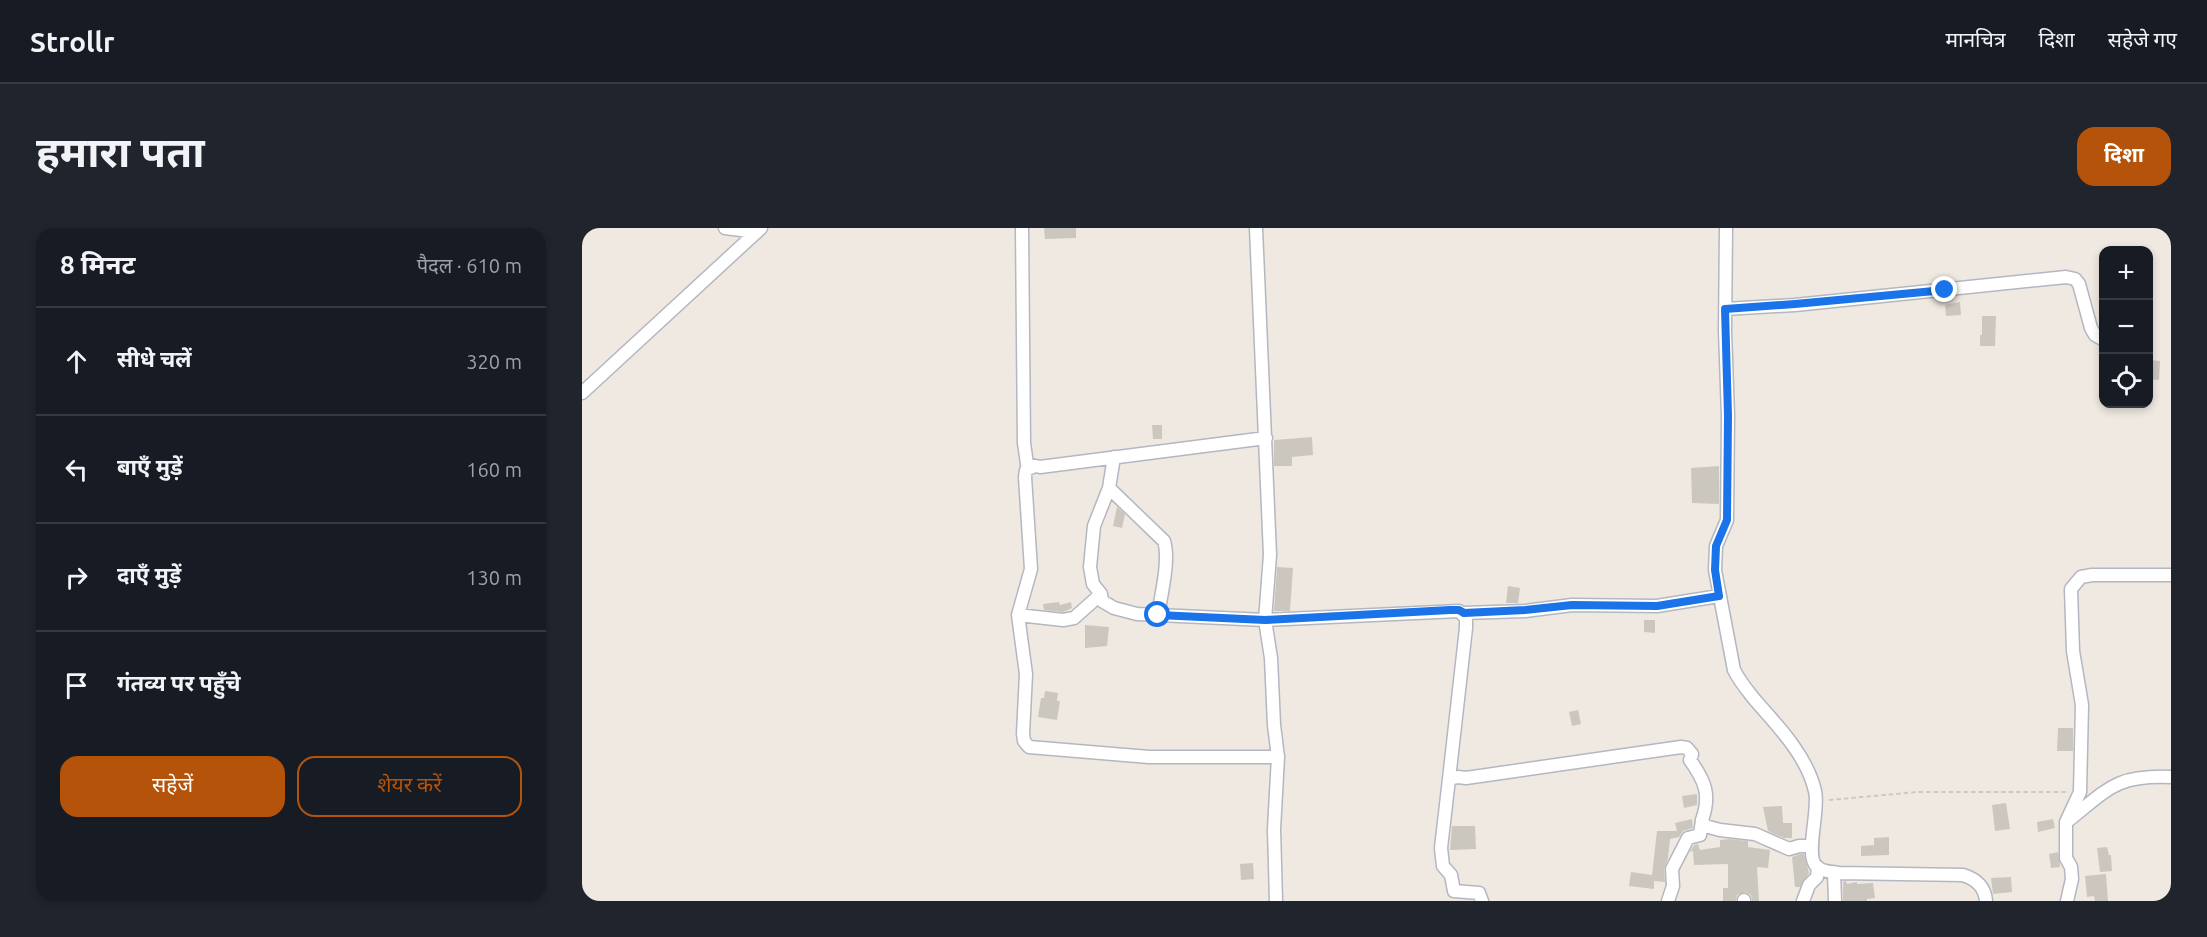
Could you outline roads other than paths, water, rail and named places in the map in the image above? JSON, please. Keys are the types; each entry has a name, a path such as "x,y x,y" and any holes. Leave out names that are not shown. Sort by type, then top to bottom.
{"street":[{"path":"725,228 759,230"},
{"path":"1022,228 1024,443 1027,464 1035,466"},
{"path":"1256,228 1270,555 1265,620 1271,658 1278,757 1274,829 1276,901"},
{"path":"1726,228 1727,520 1716,546 1715,570 1731,659 1742,685 1802,760 1813,784 1817,801 1812,846 1813,862 1818,867 1834,872 1963,875 1977,882 1983,889 1986,901"},
{"path":"582,393 759,230"},
{"path":"1725,309 2066,277 2075,279 2079,284 2091,328 2099,338"},
{"path":"1266,438 1035,466 1026,470 1032,569 1018,615 1026,674 1023,734 1024,741 1029,747 1149,757 1278,757"},
{"path":"1114,457 1109,488 1094,526 1090,567 1093,584 1101,594 1102,601 1114,608 1137,614 1265,620 1450,610 1459,610 1464,613 1572,605 1657,606 1719,596"},
{"path":"1109,488 1164,541 1166,548 1158,615"},
{"path":"2067,901 2072,879 2071,867 2066,858 2066,822 2080,792 2082,705 2073,651 2071,589 2081,577 2092,575 2171,575"},
{"path":"1018,615 1063,620 1074,618 1101,594"},
{"path":"1464,613 1466,628 1442,848 1443,866 1451,875 1454,891 1479,893 1482,901"},
{"path":"1449,779 1687,748 1702,777 1708,804 1702,820 1700,835 1688,838 1672,869 1673,886 1668,901"},
{"path":"2066,822 2121,781 2136,777 2171,777"},
{"path":"1702,820 1706,826 1711,828 1755,834 1789,849 1812,846"},
{"path":"1803,901 1809,885 1817,877 1818,867"},
{"path":"1834,872 1835,901"}]}
